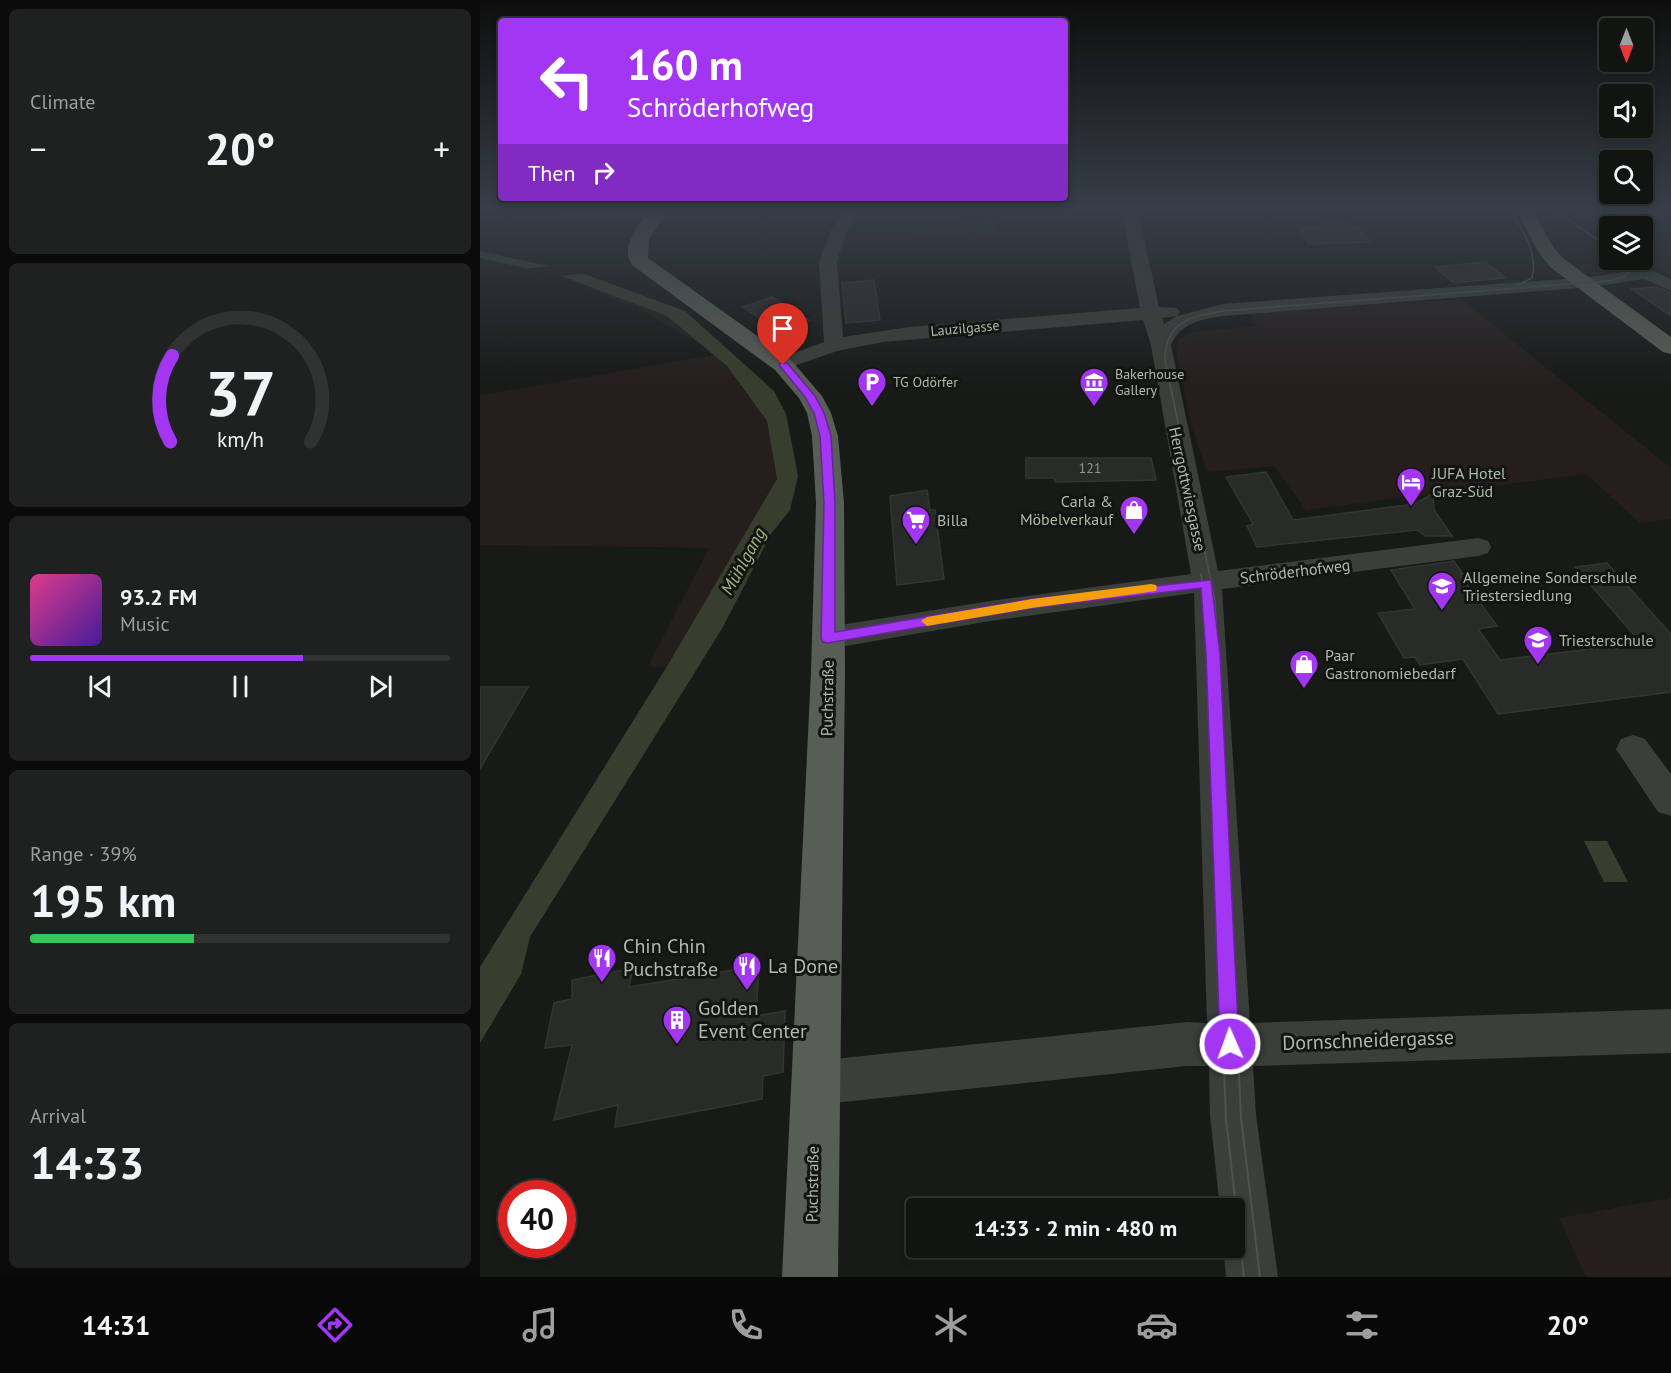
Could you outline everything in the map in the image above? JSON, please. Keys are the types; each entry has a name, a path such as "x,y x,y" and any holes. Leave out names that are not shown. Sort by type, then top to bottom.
{"main road":[{"name":"Puchstraße","path":"647,267 782,364 810,396 819,413 825,436 830,503 828,638 810,1277"},
{"path":"1564,267 1591,281 1671,332"},
{"path":"1582,267 1591,281 1671,347"}],"street":[{"path":"828,267 834,344"},
{"name":"Herrgottwiesgasse","path":"1145,267 1162,328 1207,583 1213,654 1234,1127 1252,1277"},
{"name":"Lauzilgasse","path":"782,364 834,344 940,330 1162,328 1204,313 1250,307 1591,281 1647,273 1671,286"},
{"name":"Schröderhofweg","path":"828,638 1032,603 1207,583 1478,547"},
{"path":"1633,749 1671,801"},
{"name":"Dornschneidergasse","path":"814,1083 1187,1044 1671,1031"}],"shaded area":[{"path":"1655,267 1671,267 1671,277"},
{"path":"560,276 667,316 705,347 637,308"},
{"path":"1461,299 1671,468 1671,519 1640,523 1586,474 1306,510 1274,466 1207,472 1191,425 1176,349 1179,339 1192,332 1257,326 1250,312"},
{"path":"715,355 727,366 767,421 777,479 666,668 648,666 709,548 480,545 480,395"},
{"path":"1671,1198 1671,1277 1586,1277 1559,1218"}],"water":[{"name":"Mühlgang","path":"519,267 551,267 584,274 685,311 774,391 786,414 798,476 790,510 771,534 723,627 530,937 521,974 480,1043 480,967 666,668 777,479 767,421 727,366 667,316 562,276"},
{"path":"1584,841 1607,841 1628,882 1604,882"}],"pier":[{"path":"563,267 585,273 554,277 525,269"}],"building":[{"path":"1435,267 1491,267 1505,278 1454,283"},
{"path":"874,280 880,320 846,323 842,283"},
{"path":"1657,287 1671,293 1671,316 1632,289"},
{"path":"772,297 809,320 779,331 743,307"},
{"path":"1026,458 1151,458 1156,480 1055,482 1054,478 1026,478"},
{"name":"JUFA Hotel Graz-Süd","path":"1266,472 1293,520 1407,505 1417,503 1433,493 1434,510 1452,536 1425,536 1417,530 1257,547 1247,526 1253,524 1226,477"},
{"name":"Billa","path":"927,490 930,510 935,510 944,579 897,585 890,496"},
{"path":"1454,561 1463,574 1460,575 1497,626 1478,629 1500,660 1641,643 1575,567 1607,563 1671,634 1671,692 1498,714 1463,659 1420,665 1415,657 1404,658 1378,613 1415,609 1391,570"},
{"path":"480,687 528,687 480,769"},
{"name":"Golden Event Center","path":"759,966 756,1016 785,1011 783,1072 763,1076 762,1099 615,1127 618,1105 554,1120 572,1045 545,1048 554,1003 572,999 572,980 633,968 629,987"}],"tram line":[{"path":"1517,285 1532,278 1534,267"},
{"path":"1233,952 1215,601 1165,360 1169,337 1175,329 1190,319 1223,311 1608,281 1623,277 1631,270"},
{"path":"1201,574 1206,602 1220,952"},
{"path":"1219,950 1226,1119 1244,1277"},
{"path":"1233,950 1241,1117 1260,1277"}],"slow traffic":[{"path":"927,621 1032,603 1151,588"}],"place":[{"name":"TG Odörfer","path":"872,408"},
{"name":"Bakerhouse Gallery","path":"1094,408"},
{"name":"JUFA Hotel Graz-Süd","path":"1411,508"},
{"name":"Carla & Möbelverkauf","path":"1134,536"},
{"name":"Billa","path":"916,546"},
{"name":"Allgemeine Sonderschule Triestersiedlung","path":"1442,612"},
{"name":"Triesterschule","path":"1538,666"},
{"name":"Paar Gastronomiebedarf","path":"1304,690"},
{"name":"Chin Chin Puchstraße","path":"602,984"},
{"name":"La Done","path":"747,992"},
{"name":"Golden Event Center","path":"677,1046"}],"route":[{"path":"783,365 810,396 819,413 825,436 830,503 828,638 1032,603 1207,583 1213,654 1230,1044"}]}
